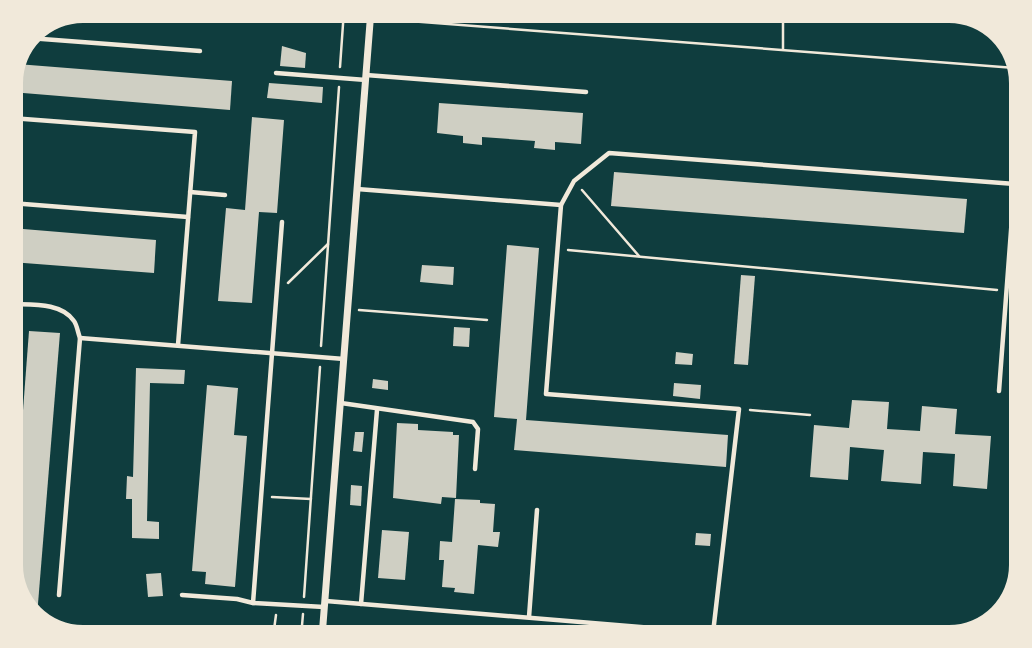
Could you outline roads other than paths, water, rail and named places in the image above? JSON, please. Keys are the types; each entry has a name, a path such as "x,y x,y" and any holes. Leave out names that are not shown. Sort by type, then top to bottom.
{"street":[{"path":"323,625 370,23"}],"lane":[{"path":"42,39 200,51"},
{"path":"276,73 586,92"},
{"path":"23,119 195,132 178,345"},
{"path":"714,625 739,409 546,394 561,205 574,181 609,153 1009,184"},
{"path":"357,189 561,205"},
{"path":"190,192 225,195"},
{"path":"23,204 188,217"},
{"path":"253,603 282,222"},
{"path":"999,391 1009,264"},
{"path":"23,305 49,306 64,312 74,321 80,338 59,595"},
{"path":"80,338 344,359"},
{"path":"340,403 475,423 478,429 475,468"},
{"path":"361,604 377,410"},
{"path":"529,617 537,510"},
{"path":"182,594 253,603 304,606 361,604 621,625"}]}
